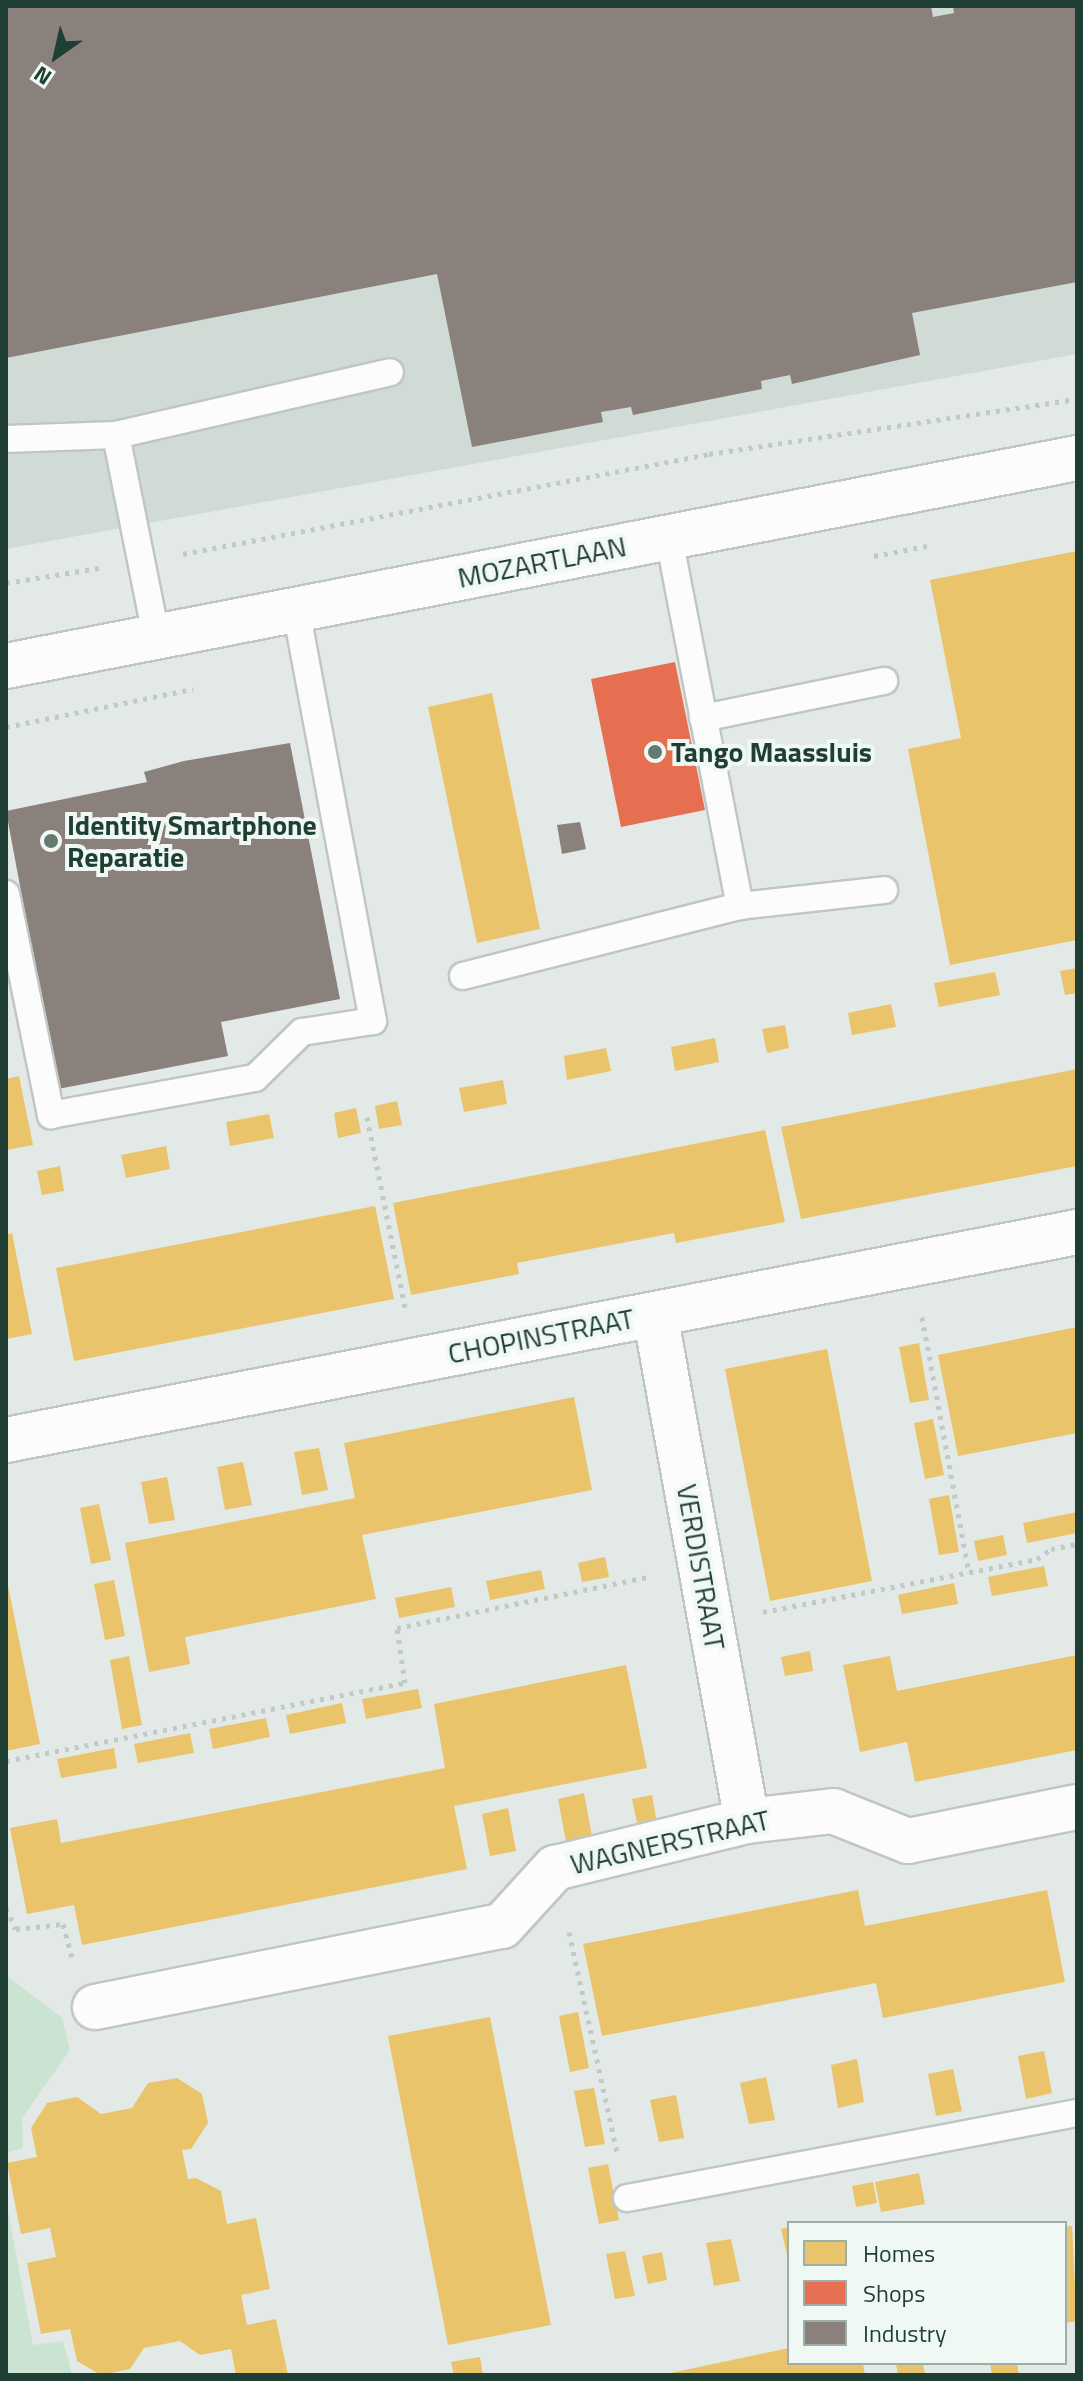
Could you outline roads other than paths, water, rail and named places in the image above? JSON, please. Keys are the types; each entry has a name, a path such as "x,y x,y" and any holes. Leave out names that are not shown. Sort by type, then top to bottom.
{"street":[{"name":"MOZARTLAAN","path":"6,666 1077,458"},
{"name":"CHOPINSTRAAT","path":"6,1440 1077,1232"},
{"name":"VERDISTRAAT","path":"655,1314 747,1821"},
{"name":"WAGNERSTRAAT","path":"95,2007 502,1926 555,1868 747,1821 833,1811 908,1841 1077,1807"}],"lane":[{"path":"6,439 116,435 390,372"},
{"path":"116,435 156,636"},
{"path":"669,538 740,906"},
{"path":"6,894 51,1115 255,1078 302,1032 373,1021 296,608"},
{"path":"703,718 884,681"},
{"path":"463,976 740,906 884,890"},
{"path":"627,2198 1077,2113"}],"place":[{"name":"Tango Maassluis","path":"655,752"},
{"name":"Identity Smartphone Reparatie","path":"51,841"}]}
